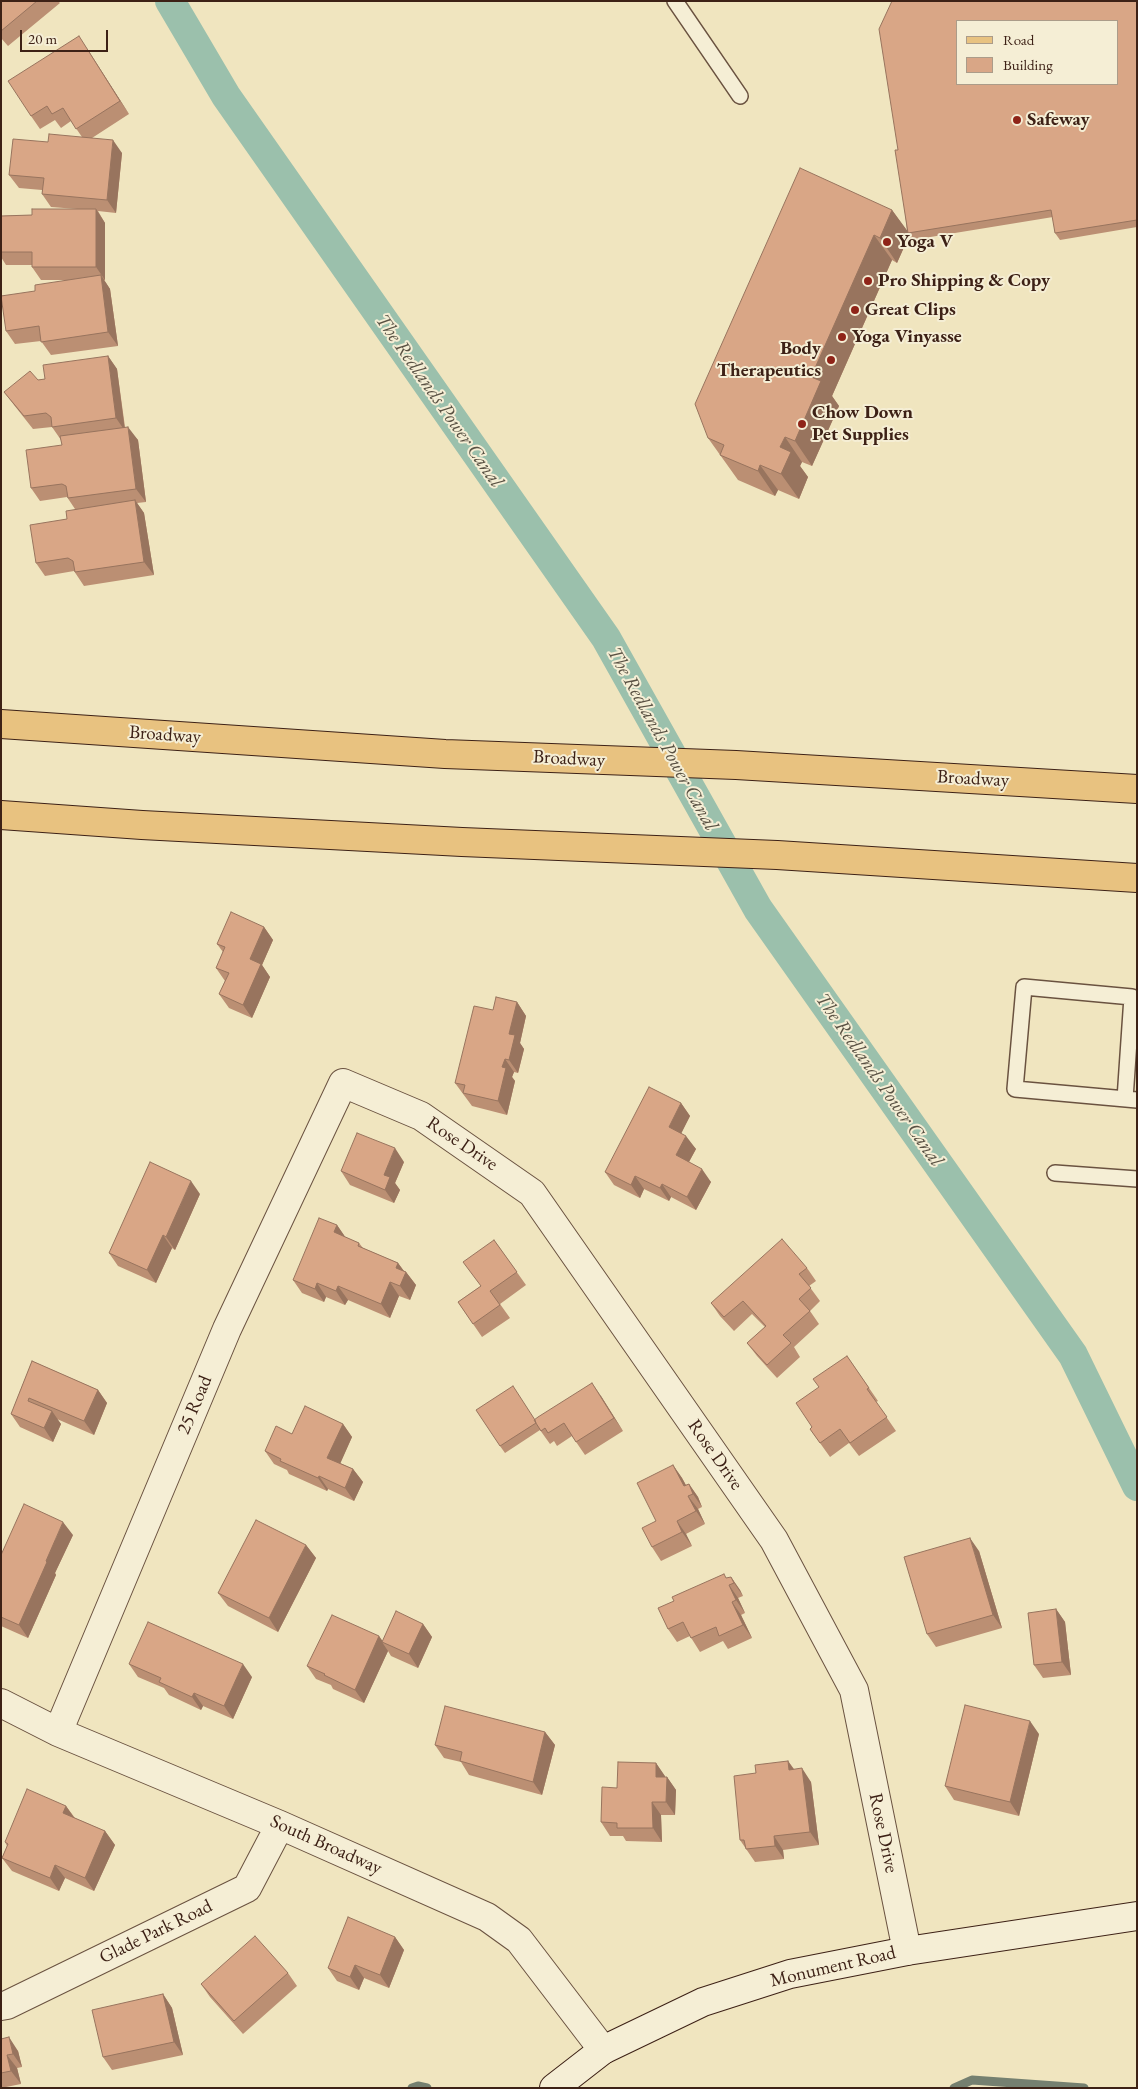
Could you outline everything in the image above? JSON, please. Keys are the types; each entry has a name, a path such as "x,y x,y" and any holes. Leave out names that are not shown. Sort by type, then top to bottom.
{"main road":[{"name":"Broadway","path":"1,724 445,754 736,765 1137,789"},
{"path":"1,815 142,825 462,842 777,855 1132,877"}],"street":[{"name":"25 Road","path":"58,1732 227,1329 342,1083"},
{"name":"Rose Drive","path":"342,1083 420,1116 532,1193 774,1540 854,1690 907,1950"},
{"name":"South Broadway","path":"1,1703 58,1732 280,1825 487,1916 519,1940 603,2050"},
{"name":"Glade Park Road","path":"1,2006 7,2005 247,1888 280,1825"},
{"name":"Monument Road","path":"554,2088 603,2050 702,2002 790,1974 907,1950 1137,1916"}],"lane":[{"path":"675,1 740,96"},
{"path":"1024,987 1132,997 1131,1100 1016,1089 1024,987"},
{"path":"1055,1173 1137,1179"}],"building":[{"path":"1,1 37,1 1,31"},
{"name":"Safeway","path":"892,1 1137,1 1137,220 1055,233 1051,210 908,233 895,150 898,150 879,29"},
{"path":"79,36 120,101 76,129 63,108 52,114 47,106 31,116 8,81"},
{"path":"49,134 113,140 107,200 42,194 44,178 9,175 13,139 48,142"},
{"path":"800,168 892,210 880,238 874,235 811,377 821,381 795,441 785,437 780,447 791,452 781,474 760,465 758,471 720,455 724,445 708,438 695,404"},
{"path":"32,209 96,209 96,267 32,267 32,252 1,252 1,216 32,215"},
{"path":"101,275 108,332 41,342 39,326 6,331 1,296 35,291 35,285"},
{"path":"108,356 116,418 52,427 51,417 46,413 24,416 4,392 30,371 38,380 45,379 43,365"},
{"path":"128,427 136,489 68,498 66,486 62,484 31,488 26,450 62,445 60,436"},
{"path":"135,500 144,562 75,572 73,561 68,558 36,563 30,525 67,519 66,511"},
{"path":"231,912 264,927 250,959 261,964 243,1005 219,994 229,973 216,968 225,947 217,944"},
{"path":"496,997 517,1002 509,1034 515,1035 509,1060 505,1059 502,1067 506,1068 498,1101 463,1093 465,1085 455,1083 474,1006 493,1010"},
{"path":"649,1087 681,1103 669,1127 686,1136 676,1155 702,1169 687,1197 662,1184 660,1188 635,1176 631,1185 605,1172"},
{"path":"357,1133 395,1148 384,1175 390,1177 385,1190 341,1171"},
{"path":"150,1162 191,1181 166,1237 163,1235 147,1270 109,1253"},
{"path":"319,1218 337,1225 334,1232 359,1243 358,1246 398,1263 396,1268 406,1272 400,1286 390,1282 381,1304 338,1286 336,1291 317,1283 315,1289 293,1280"},
{"path":"782,1239 807,1268 799,1274 811,1288 799,1299 810,1311 783,1335 791,1343 767,1365 747,1343 766,1326 743,1301 724,1317 711,1303"},
{"path":"494,1240 517,1272 490,1291 500,1305 473,1324 458,1302 481,1286 463,1262"},
{"path":"847,1356 887,1417 850,1443 840,1429 820,1443 796,1403 819,1387 813,1379"},
{"path":"32,1361 98,1390 84,1421 29,1398 28,1401 52,1411 44,1428 11,1414"},
{"path":"592,1383 614,1418 576,1442 564,1423 548,1433 545,1428 541,1431 534,1420"},
{"path":"513,1386 536,1423 500,1446 476,1410"},
{"path":"305,1406 343,1424 327,1458 353,1469 345,1488 280,1461 281,1459 265,1451 276,1426 292,1434"},
{"path":"673,1465 684,1486 689,1484 693,1494 688,1496 696,1511 677,1521 682,1532 652,1547 642,1528 656,1521 637,1483"},
{"path":"24,1504 63,1522 19,1625 1,1617 1,1555"},
{"path":"256,1520 306,1545 269,1618 218,1593"},
{"path":"970,1538 993,1615 927,1634 904,1557"},
{"path":"724,1574 726,1578 731,1577 734,1583 729,1585 736,1600 732,1602 743,1625 719,1636 716,1627 691,1638 683,1622 668,1629 658,1608 674,1601 672,1597"},
{"path":"1056,1609 1062,1662 1034,1665 1028,1613"},
{"path":"396,1611 423,1624 409,1654 382,1642"},
{"path":"332,1615 379,1636 355,1690 307,1666"},
{"path":"148,1622 243,1664 224,1706 194,1693 192,1697 159,1682 161,1678 129,1664"},
{"path":"965,1705 1030,1721 1010,1802 945,1786"},
{"path":"445,1706 545,1732 533,1782 460,1761 462,1752 435,1745"},
{"path":"788,1761 789,1770 802,1768 810,1832 774,1836 775,1846 746,1849 744,1840 740,1840 734,1776 756,1773 755,1765"},
{"path":"618,1762 656,1763 656,1777 667,1777 666,1802 652,1802 653,1828 617,1828 617,1823 601,1822 602,1787 617,1788"},
{"path":"27,1789 66,1806 63,1813 105,1831 85,1878 55,1865 50,1878 2,1858 8,1844 5,1842"},
{"path":"348,1917 395,1937 380,1975 355,1965 350,1977 328,1968"},
{"path":"255,1936 288,1973 234,2021 201,1984"},
{"path":"163,1994 174,2042 103,2057 92,2010"},
{"path":"9,2037 13,2054 7,2055 11,2071 1,2073 1,2039"}],"waterway":[{"name":"The Redlands Power Canal","path":"170,1 226,96 606,638 758,909 1073,1355 1137,1486"},
{"path":"954,2088 972,2080 1084,2088"},
{"path":"412,2088 418,2086 427,2088"}],"place":[{"name":"Safeway","path":"1017,120"},
{"name":"Yoga V","path":"887,242"},
{"name":"Pro Shipping & Copy","path":"868,281"},
{"name":"Great Clips","path":"855,310"},
{"name":"Yoga Vinyasse","path":"842,337"},
{"name":"Body Therapeutics","path":"831,360"},
{"name":"Chow Down Pet Supplies","path":"802,424"}]}
